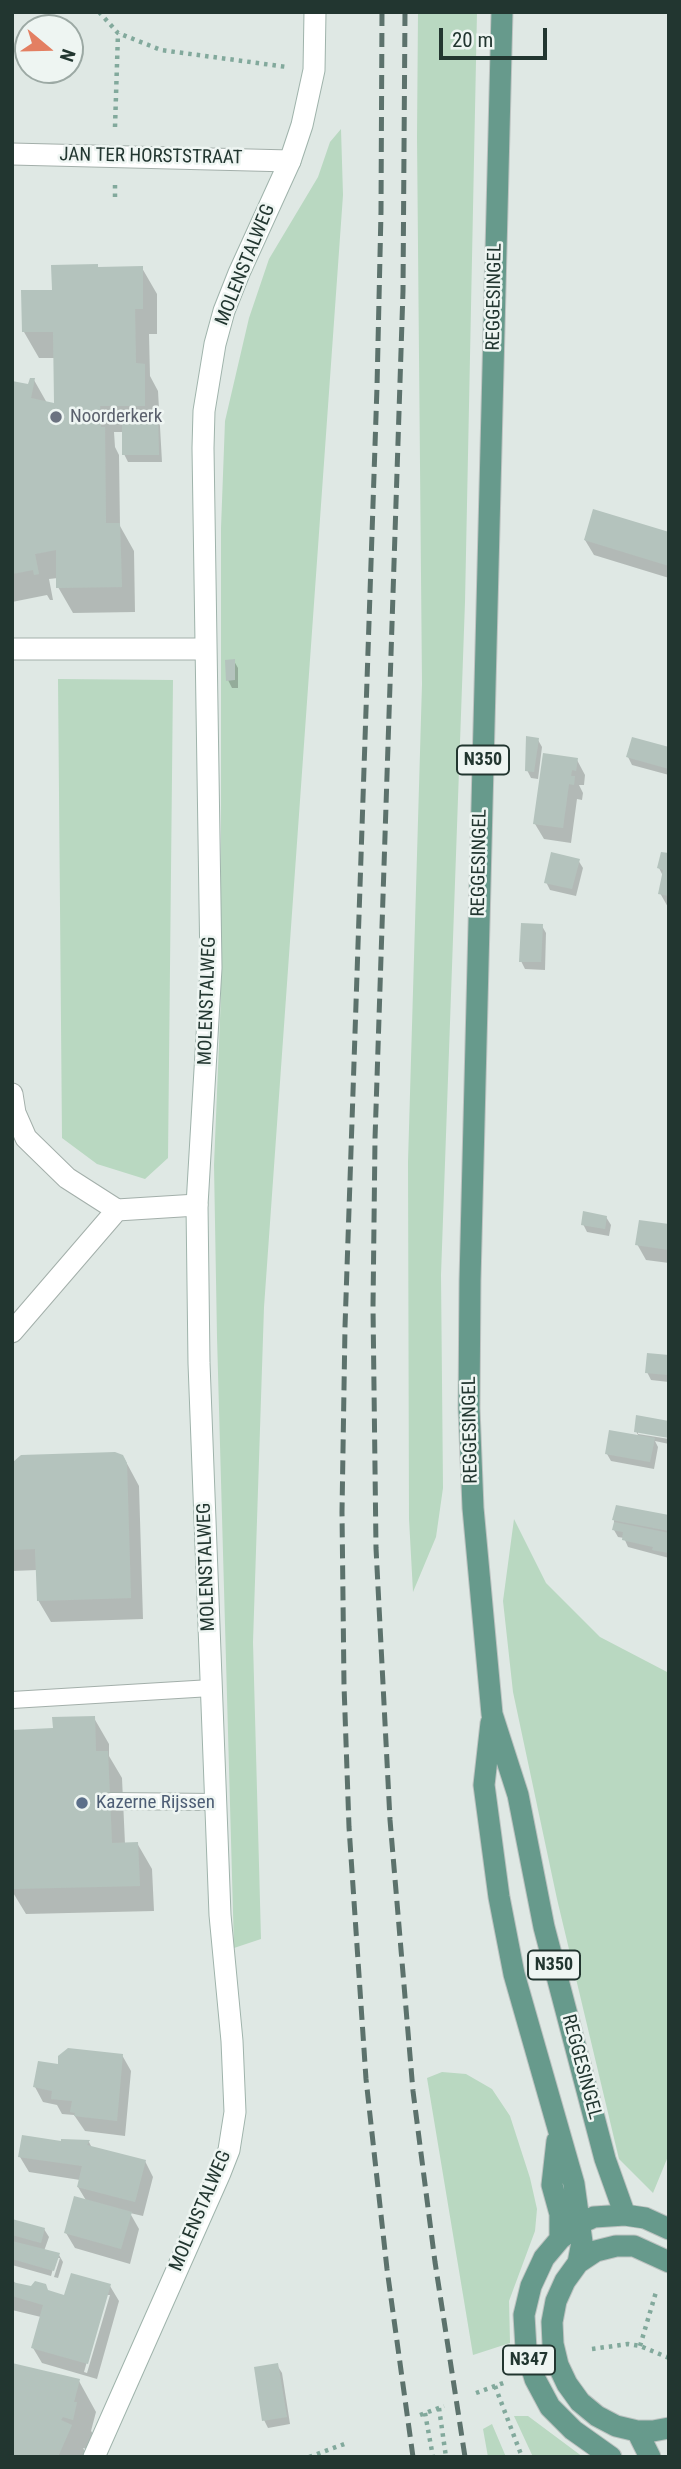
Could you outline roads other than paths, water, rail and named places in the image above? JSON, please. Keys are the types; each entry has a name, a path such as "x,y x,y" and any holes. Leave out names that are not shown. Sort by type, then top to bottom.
{"main road":[{"name":"REGGESINGEL","path":"502,12 469,1408 473,1508 492,1714 484,1785 499,1897 514,1974 574,2184 581,2222"},
{"name":"REGGESINGEL","path":"492,1714 518,1795 544,1927 605,2159 625,2215"},
{"name":"REGGESINGEL","path":"558,2129 552,2185 560,2214 560,2239"},
{"name":"N347","path":"611,2457 573,2430 550,2407 535,2379 526,2349 524,2315 531,2286 544,2258 560,2239 581,2222 594,2217 625,2215 645,2218 669,2229"},
{"name":"N347","path":"581,2222 582,2242 578,2263 565,2281 556,2301 552,2322 558,2365 567,2384 589,2409 616,2426 637,2431 669,2428"},
{"path":"578,2263 596,2251 616,2246 634,2246 669,2262"},
{"path":"637,2431 650,2457"}],"street":[{"name":"MOLENSTALWEG","path":"94,2457 229,2150 235,2112 220,1915 199,1363 197,1205 211,968 202,448 208,379 229,298 290,161 302,125 314,70 315,12"},
{"name":"JAN TER HORSTSTRAAT","path":"12,154 290,161"},
{"path":"12,649 205,649"},
{"path":"12,1094 15,1113 26,1138 67,1178 117,1210 197,1205"},
{"path":"12,1332 117,1210"}],"lane":[{"path":"12,1700 211,1688"},
{"path":"111,1801 216,1802"}],"railway":[{"path":"382,12 377,387 345,1327 342,1512 344,1685 349,1827 366,2079 387,2269 413,2457"},
{"path":"405,12 403,291 375,1139 373,1307 376,1548 390,1820 413,2091 435,2262 465,2457"}],"place":[{"name":"Noorderkerk","path":"56,417"},
{"name":"Kazerne Rijssen","path":"82,1803"}]}
